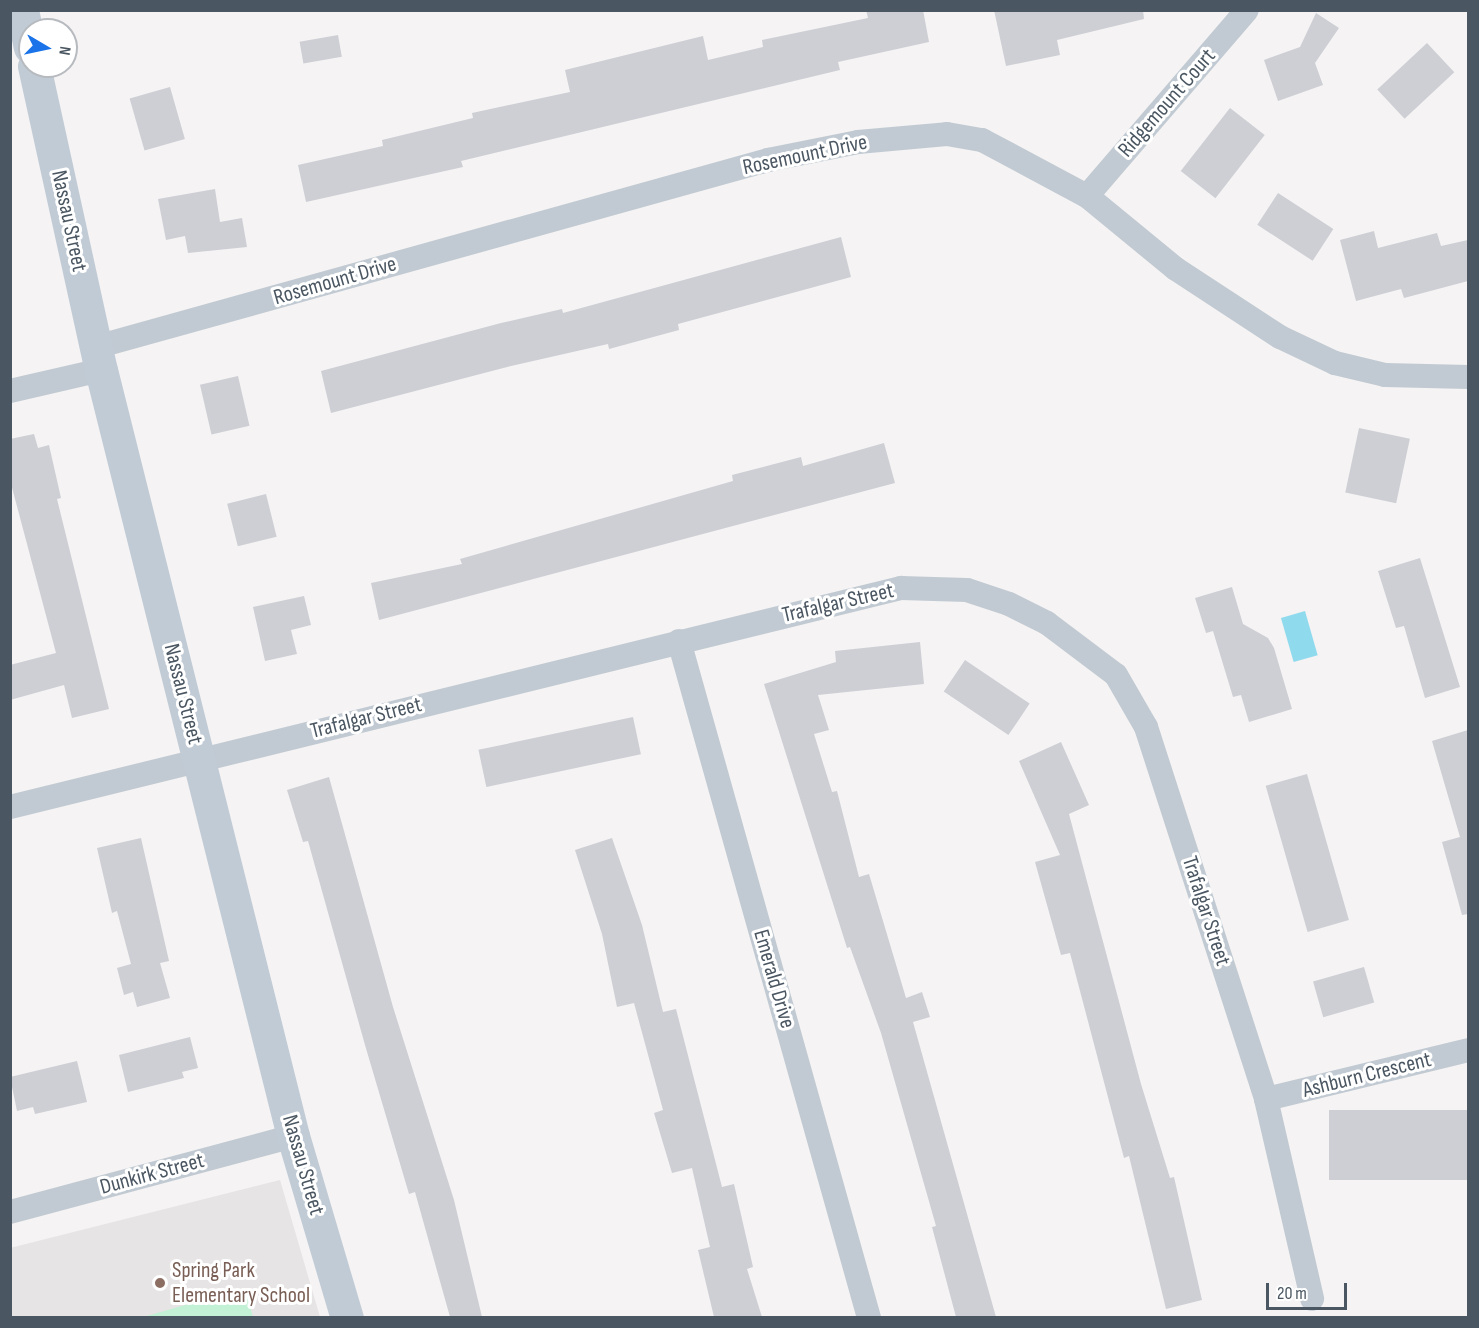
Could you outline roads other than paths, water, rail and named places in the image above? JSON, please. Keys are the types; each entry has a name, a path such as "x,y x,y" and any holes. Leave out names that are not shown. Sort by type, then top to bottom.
{"street":[{"name":"Ridgemount Court","path":"1087,196 1246,10"},
{"name":"Nassau Street","path":"37,78 99,358 293,1136 347,1317"},
{"name":"Rosemount Drive","path":"10,391 99,358 768,160 858,142 947,134 982,140 1087,196 1176,269 1280,337 1335,363 1384,375 1467,383"},
{"name":"Trafalgar Street","path":"10,807 901,588 967,590 1047,623 1116,675 1146,727 1266,1099 1312,1299"},
{"name":"Emerald Drive","path":"679,641 869,1317"},
{"name":"Ashburn Crescent","path":"1266,1099 1468,1050"},
{"name":"Dunkirk Street","path":"10,1212 293,1136"}],"water":[{"path":"1305,611 1318,655 1294,662 1281,618"}],"place":[{"name":"Spring Park Elementary School","path":"160,1283"}]}
